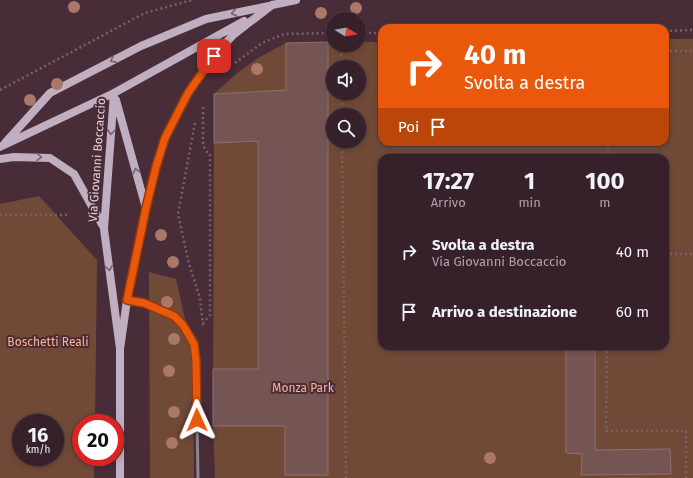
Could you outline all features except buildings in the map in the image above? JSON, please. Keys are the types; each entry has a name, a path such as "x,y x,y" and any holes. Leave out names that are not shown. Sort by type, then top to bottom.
{"main road":[{"path":"1,146 50,93 140,46 206,19 296,0"},
{"path":"1,146 114,93 272,6"},
{"name":"Via Giovanni Boccaccio","path":"120,349 127,300 146,208 165,138 188,93 214,56 233,35 272,6"},
{"path":"114,93 146,208"},
{"name":"Via Giovanni Boccaccio","path":"114,93 104,229 120,349 120,478"},
{"name":"Via Giovanni Boccaccio","path":"0,159 14,157 50,158 74,174 104,229"}],"lane":[{"path":"127,300 144,303 174,316 183,325 194,344 196,361 198,478"}],"path":[{"path":"0,90 145,13 192,0"},
{"path":"669,31 693,30"},
{"path":"233,65 262,43 284,34 326,33"},
{"path":"366,33 378,33"},
{"path":"669,51 693,51"},
{"path":"341,54 341,60"},
{"path":"203,106 203,145 210,154 210,315 203,323"},
{"path":"194,344 200,336 203,323 200,298 189,264 178,214 196,118"},
{"path":"342,148 346,478"},
{"path":"0,214 70,215"},
{"path":"669,254 693,254"},
{"path":"607,350 606,431 686,431 686,478"}],"green space":[{"name":"Monza Park","path":"669,39 693,39 693,478 215,478 213,426 214,94 237,73 258,58 286,43 326,42 326,52 366,52 366,42 378,42 378,146 669,146"},
{"name":"Boschetti Reali","path":"39,196 97,260 95,414 72,414 72,466 94,466 94,478 0,478 0,204"},
{"path":"149,272 176,279 193,355 194,478 150,478"}],"route":[{"path":"197,420 196,361 194,344 183,325 174,316 144,303 127,300 146,208 165,138 188,93 214,56"}]}
